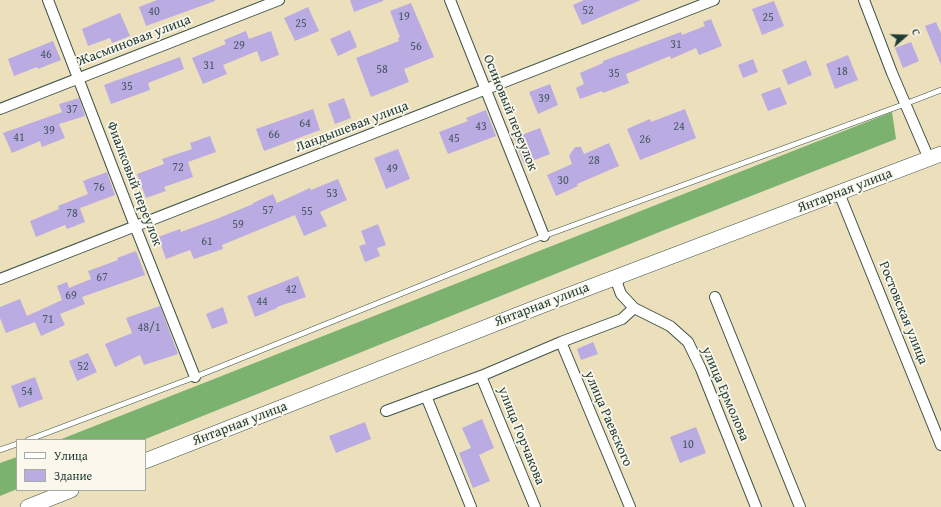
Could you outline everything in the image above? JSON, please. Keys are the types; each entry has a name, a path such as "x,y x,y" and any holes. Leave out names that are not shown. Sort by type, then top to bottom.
{"street":[{"name":"Фиалковый переулок","path":"48,0 135,226 196,377"},
{"name":"Жасминовая улица","path":"0,109 279,0"},
{"name":"Осиновый переулок","path":"450,0 544,236"},
{"name":"Ландышевая улица","path":"0,279 714,0"},
{"path":"864,0 906,104 935,157"},
{"name":"Янтарная улица","path":"146,461 617,277 935,157"},
{"name":"Ростовская улица","path":"839,193 941,445"},
{"name":"улица Ермолова","path":"617,277 621,294 634,308 670,326 688,342 701,369 756,507"},
{"name":"улица Ермолова","path":"715,297 800,507"},
{"path":"386,411 481,376 561,342 622,319 634,308"},
{"name":"улица Раевского","path":"561,342 630,507"},
{"name":"улица Горчакова","path":"481,376 535,507"},
{"path":"426,396 472,507"},
{"path":"28,507 68,491"}],"lane":[{"path":"31,439 196,377 544,236 941,90"},
{"path":"0,450 16,444"}],"green space":[{"path":"892,112 896,139 662,231 145,439 62,439"},
{"path":"16,457 16,489 0,496 0,463"}],"building":[{"path":"157,0 215,1 146,26 139,7"},
{"path":"350,0 383,0 383,1 354,12"},
{"path":"584,0 641,0 582,25 573,5"},
{"path":"774,1 784,26 762,35 752,9"},
{"path":"411,3 434,57 404,69 409,82 371,97 356,58 399,41 398,38 400,37 390,11"},
{"path":"308,7 319,31 295,41 284,18"},
{"path":"120,13 130,36 112,43 110,38 88,46 82,29"},
{"path":"711,19 722,46 699,55 696,48 671,59 670,56 626,74 629,83 603,93 602,91 580,99 576,88 584,84 580,73 603,63 603,61 681,32 682,35 705,26 703,22"},
{"path":"936,22 941,33 941,65 925,26"},
{"path":"350,30 357,47 338,56 330,39"},
{"path":"246,31 249,39 271,31 279,55 261,62 257,51 223,65 227,74 203,84 192,58 226,44 224,40"},
{"path":"53,41 61,60 14,76 8,59"},
{"path":"911,42 919,61 903,68 895,48"},
{"path":"848,55 858,80 835,89 826,64"},
{"path":"180,57 184,69 148,83 150,90 111,104 104,85"},
{"path":"753,59 758,72 743,78 738,65"},
{"path":"806,60 812,75 788,85 782,70"},
{"path":"550,84 558,105 538,114 529,92"},
{"path":"780,87 787,104 768,111 761,94"},
{"path":"79,98 85,116 59,124 65,138 42,147 40,141 12,153 3,133 62,112 59,104"},
{"path":"344,98 351,118 335,124 328,104"},
{"path":"313,109 320,130 264,151 256,129"},
{"path":"685,109 696,138 640,160 627,129 650,119 651,122"},
{"path":"486,110 496,136 448,154 439,132 468,121 466,118"},
{"path":"540,128 550,154 524,164 514,138"},
{"path":"210,136 216,152 188,162 193,177 164,187 166,191 146,198 137,174 164,164 162,159 192,149 190,143"},
{"path":"609,143 619,166 577,184 578,186 556,196 547,175 572,164 569,156 575,147 581,147 584,154"},
{"path":"398,149 410,179 386,189 374,158"},
{"path":"107,172 115,195 80,208 85,222 67,229 65,225 36,237 30,221 59,209 58,206 88,194 83,181"},
{"path":"338,179 347,200 320,212 327,226 304,236 295,215 222,245 223,249 194,259 190,250 166,259 158,237 180,229 181,232 219,218 273,194 277,203 310,188 311,190"},
{"path":"378,224 386,245 377,248 380,256 365,262 359,246 366,244 361,231"},
{"path":"136,251 145,275 82,297 85,304 60,314 65,325 41,336 35,322 6,333 0,318 0,307 20,299 27,316 62,300 57,286 67,282 69,288 91,279 88,271 118,260 117,258"},
{"path":"298,276 306,297 277,307 255,317 247,296"},
{"path":"160,306 178,354 144,365 140,355 115,367 105,344 132,333 126,318"},
{"path":"223,307 228,323 212,329 206,314"},
{"path":"593,342 598,354 581,360 577,349"},
{"path":"88,353 97,372 77,381 69,361"},
{"path":"35,377 43,399 19,408 11,386"},
{"path":"482,419 494,448 479,455 490,481 473,488 459,453 471,448 462,428"},
{"path":"365,422 371,439 336,453 329,436"},
{"path":"696,427 706,453 680,463 670,437"}]}
